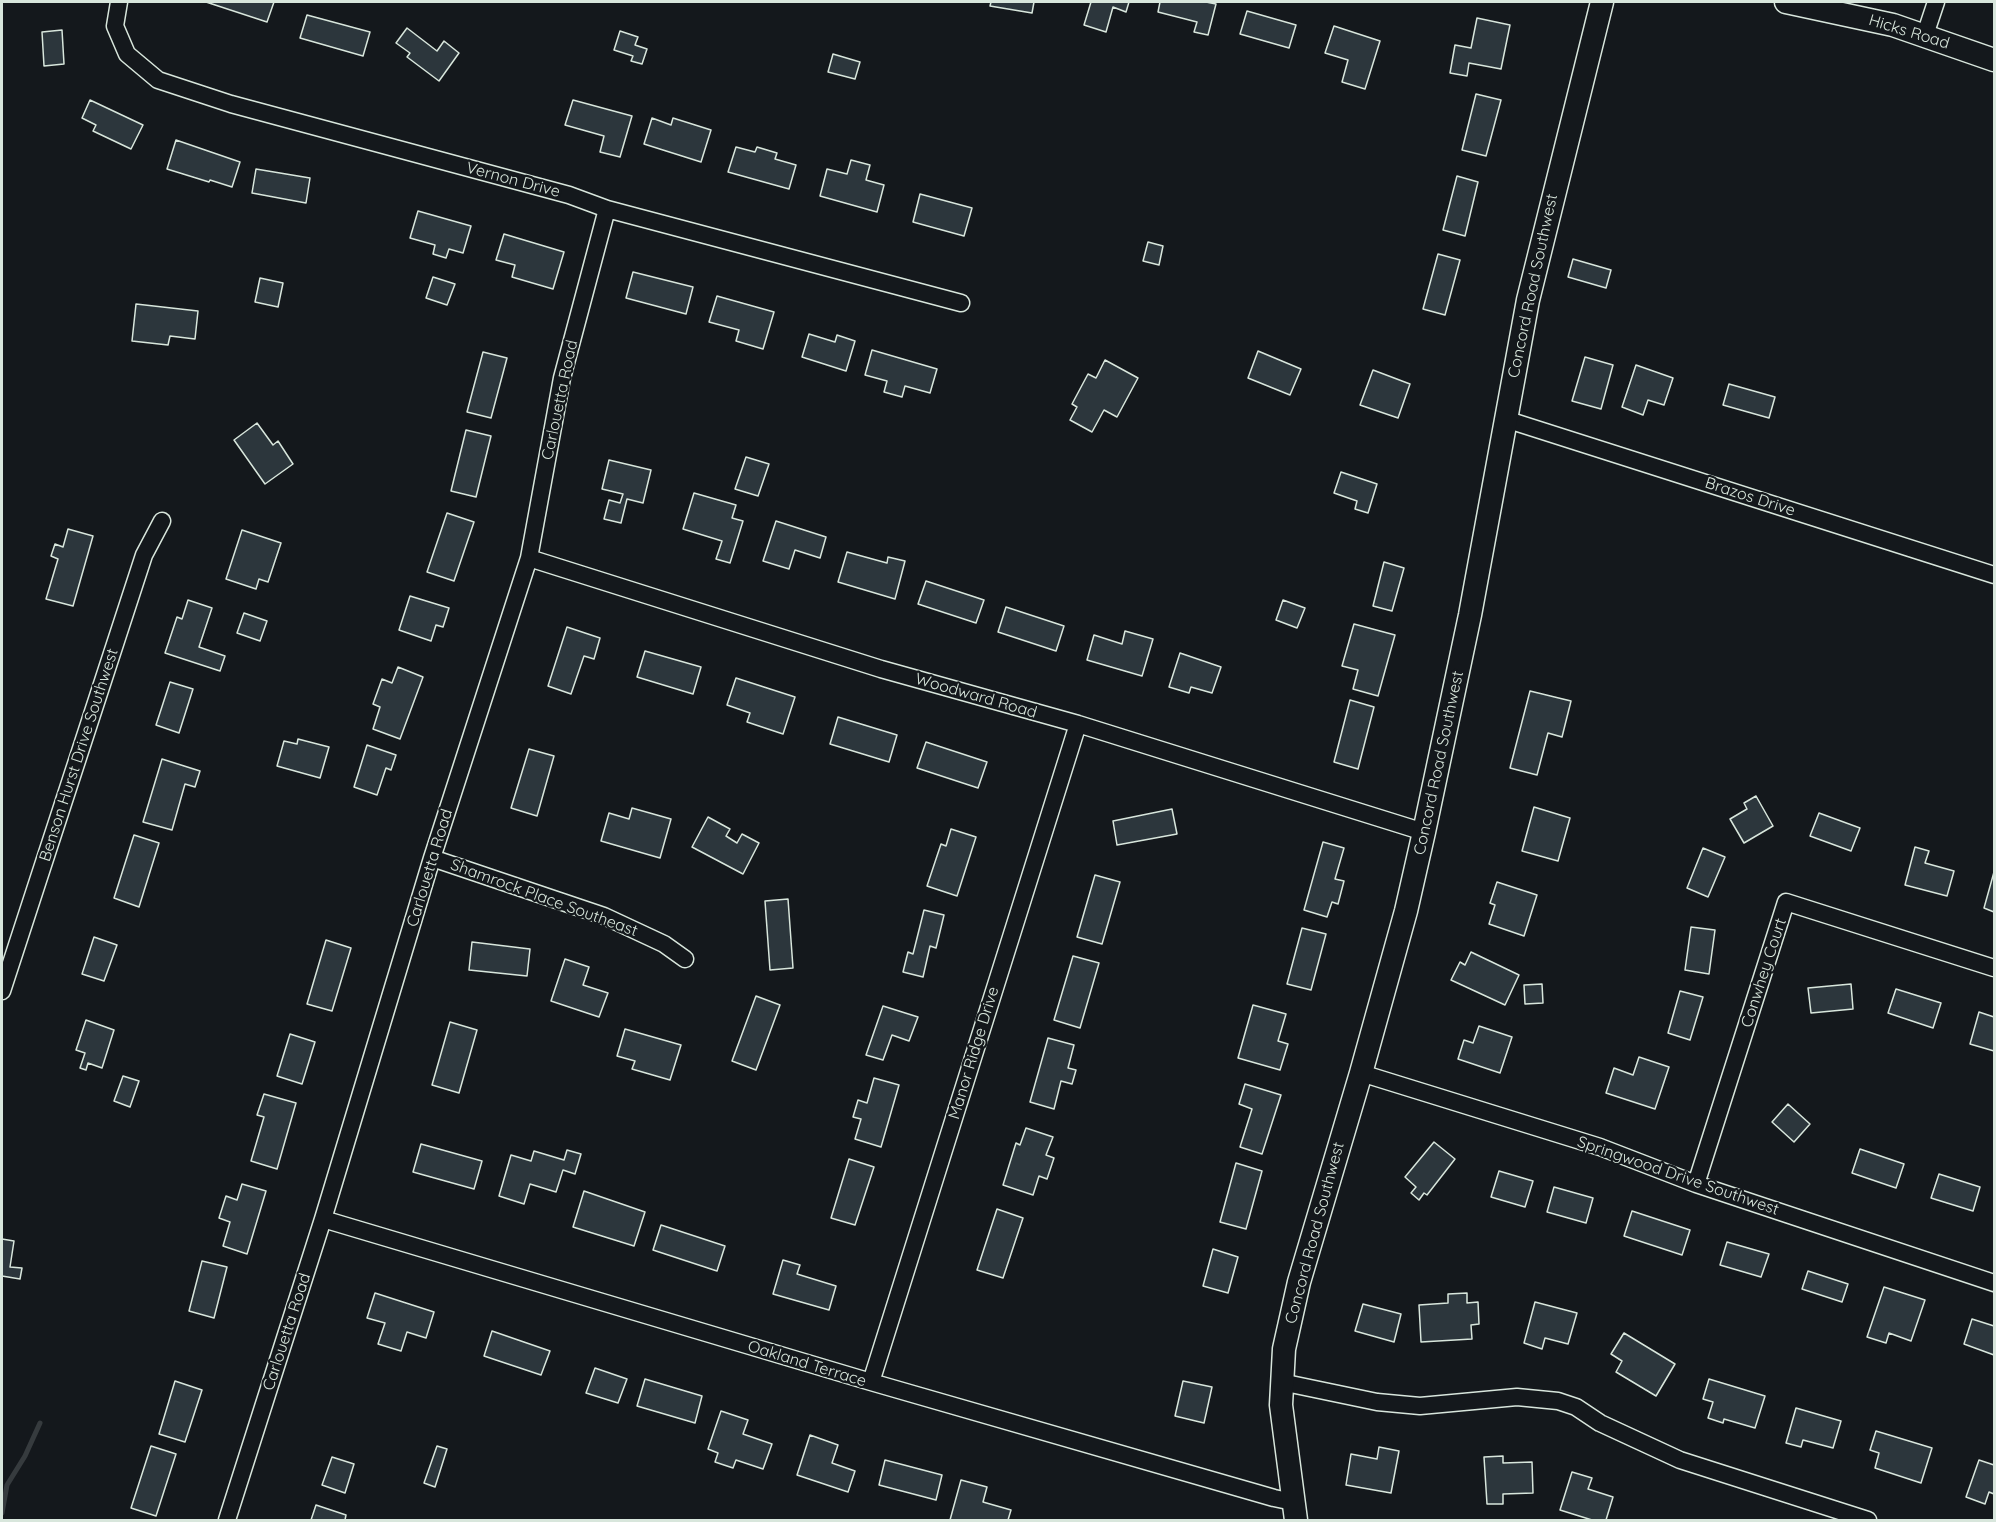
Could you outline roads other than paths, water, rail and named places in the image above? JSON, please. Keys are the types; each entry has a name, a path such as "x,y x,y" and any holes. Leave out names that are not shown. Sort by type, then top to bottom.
{"street":[{"name":"Vernon Drive","path":"119,2 115,26 127,54 159,80 231,104 569,195 607,209 960,303"},
{"name":"Concord Road Southwest","path":"1294,1511 1281,1405 1284,1349 1299,1282 1406,911 1470,615 1505,419 1541,245 1602,2"},
{"name":"Hicks Road","path":"1786,2 1848,14 1925,35 1995,60"},
{"path":"1925,35 1936,2"},
{"name":"Carlouetta Road","path":"227,1521 323,1219 432,858 529,558 562,378 607,209"},
{"name":"Brazos Drive","path":"1505,419 1995,575"},
{"name":"Benson Hurst Drive Southwest","path":"2,991 144,555 162,522"},
{"name":"Woodward Road","path":"529,558 881,669 1078,724 1424,832"},
{"name":"Manor Ridge Drive","path":"871,1382 1078,724"},
{"name":"Shamrock Place Southeast","path":"432,858 604,916 664,944 686,959"},
{"name":"Conwhey Court","path":"1696,1184 1786,902 1995,968"},
{"name":"Springwood Drive Southwest","path":"1361,1073 1600,1147 1696,1184 1995,1283"},
{"name":"Oakland Terrace","path":"323,1219 871,1382 1274,1498 1294,1511"},
{"path":"1281,1382 1377,1402 1420,1406 1517,1397 1558,1401 1576,1407 1600,1423 1680,1460 1868,1521"}],"waterway":[{"path":"2,1513 7,1485 25,1456 40,1423"}]}
